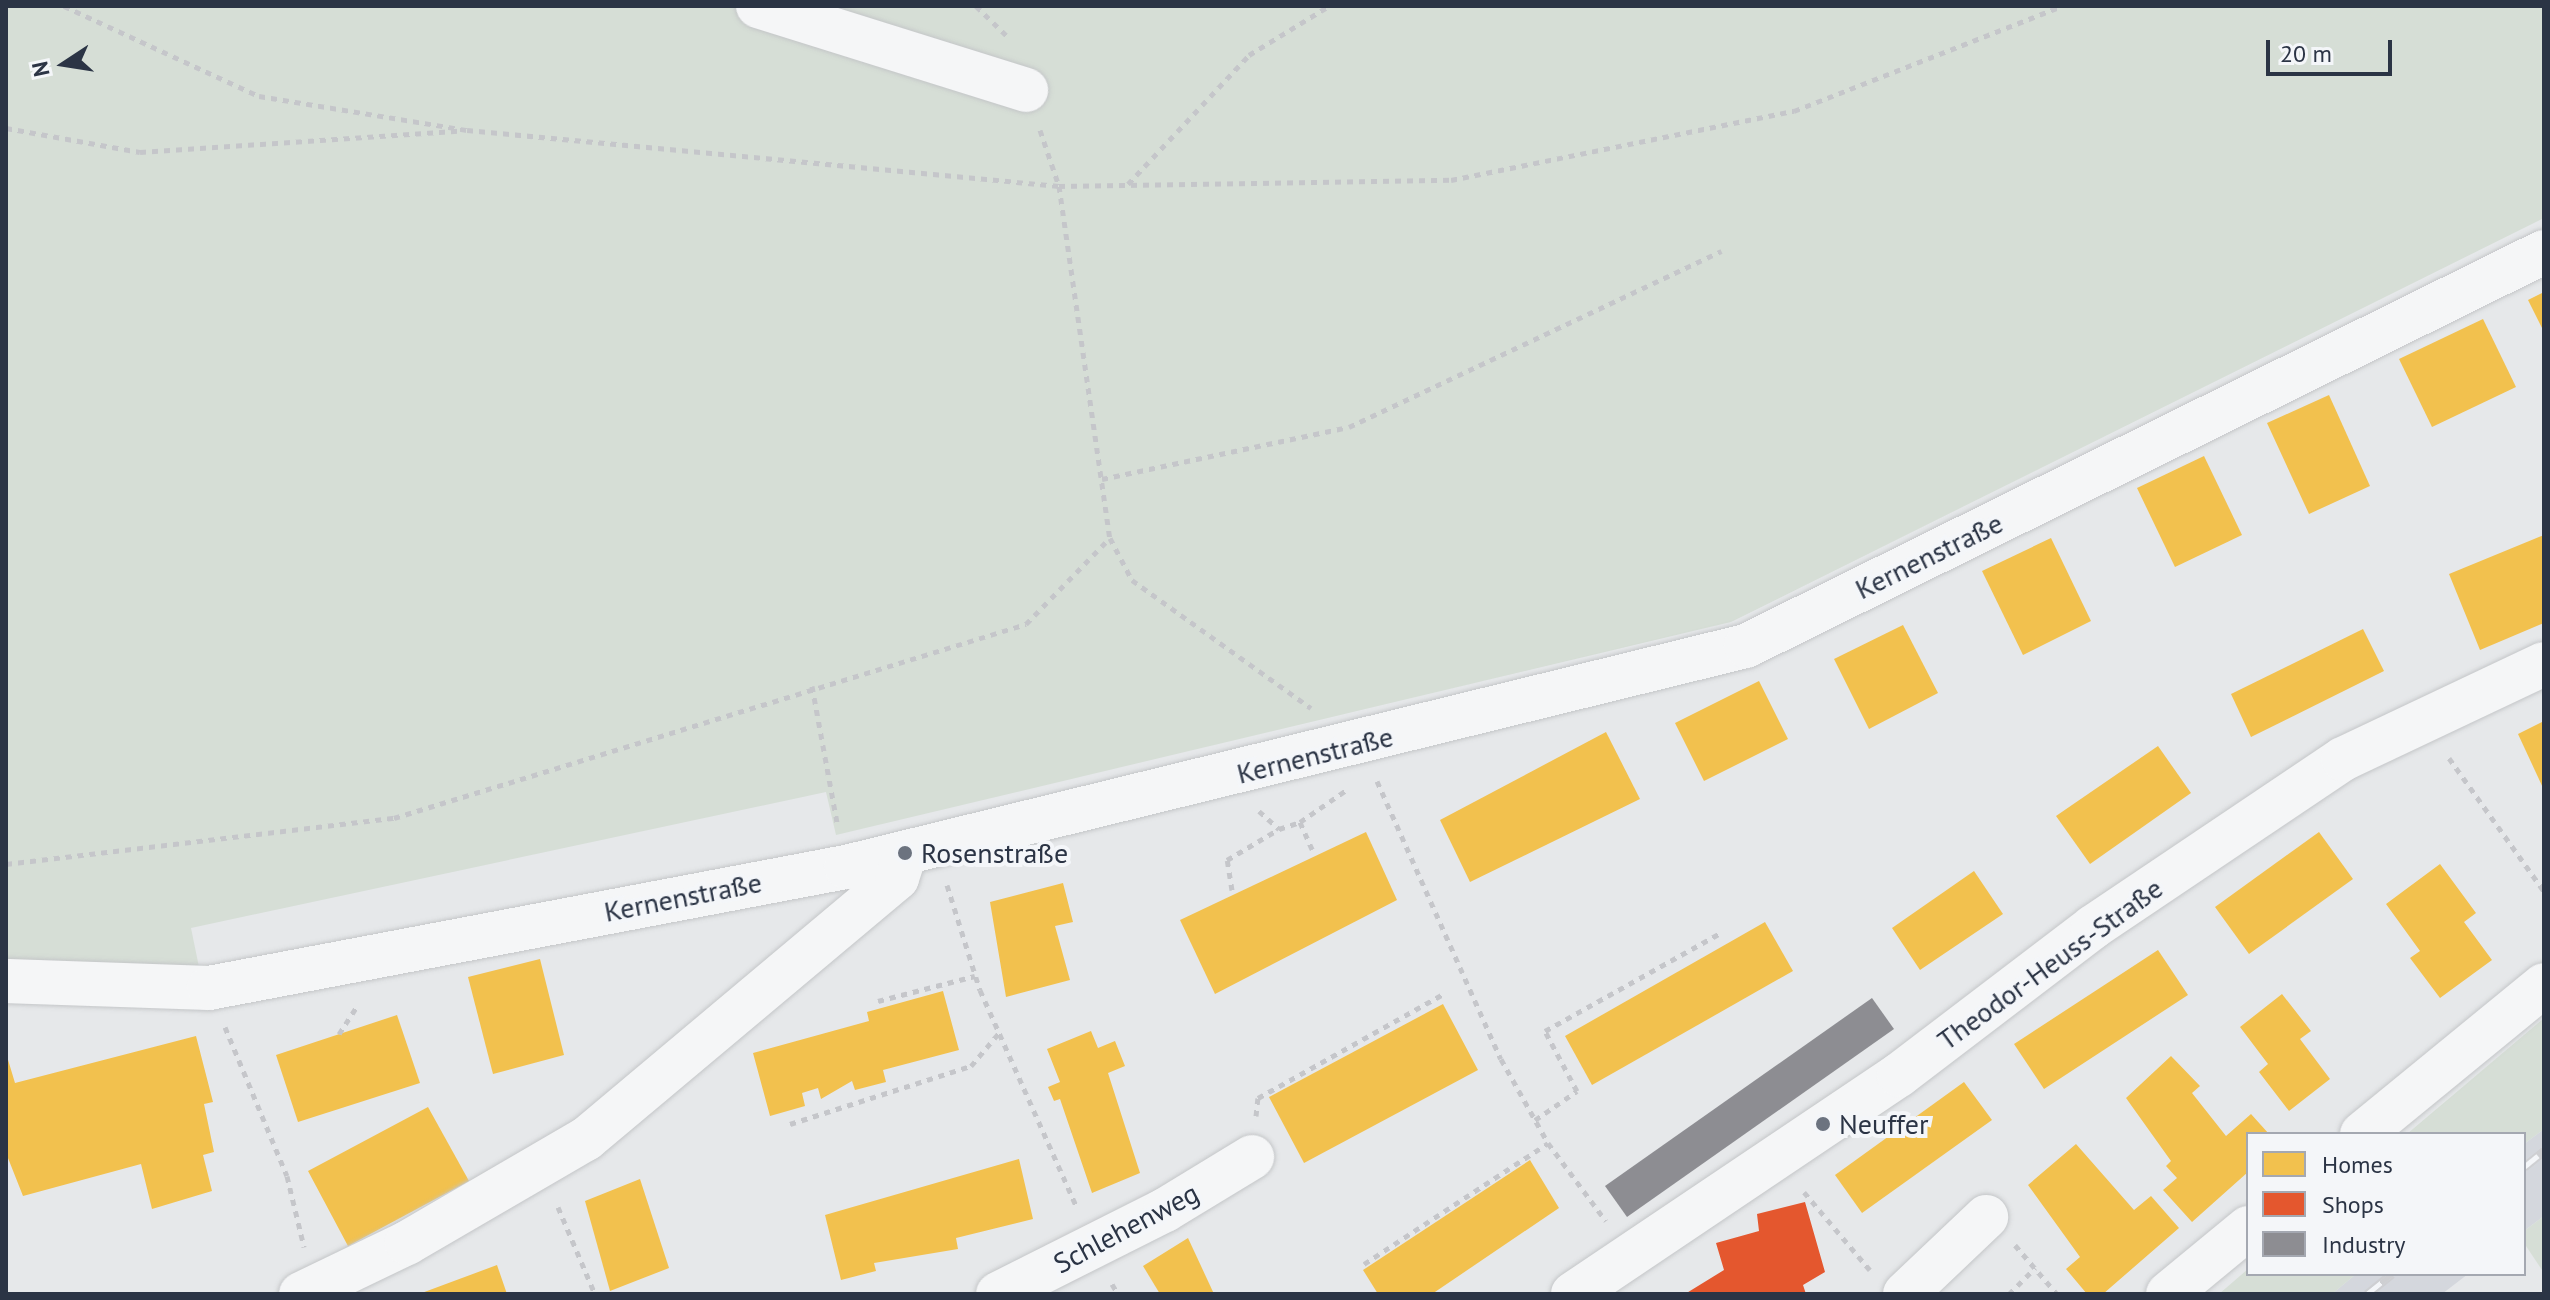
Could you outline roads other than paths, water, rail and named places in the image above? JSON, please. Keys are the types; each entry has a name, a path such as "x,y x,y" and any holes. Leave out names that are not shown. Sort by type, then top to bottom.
{"street":[{"path":"758,6 1026,90"},
{"name":"Kernenstraße","path":"6,981 209,988 846,867 1361,744 1746,646 2544,252"},
{"name":"Theodor-Heuss-Straße","path":"1573,1294 1775,1158 2132,901 2343,759 2544,664"},
{"path":"308,1291 586,1139 897,878 920,850"},
{"path":"2364,1132 2544,985"},
{"name":"Schlehenweg","path":"998,1294 1093,1247 1252,1157"},
{"path":"1893,1288 1986,1217"},
{"path":"2168,1294 2246,1230"}],"railway":[{"path":"2526,1165 2544,1151"},
{"path":"2367,1294 2390,1276"}],"place":[{"name":"Rosenstraße","path":"905,853"},
{"name":"Neuffer","path":"1823,1124"}]}
